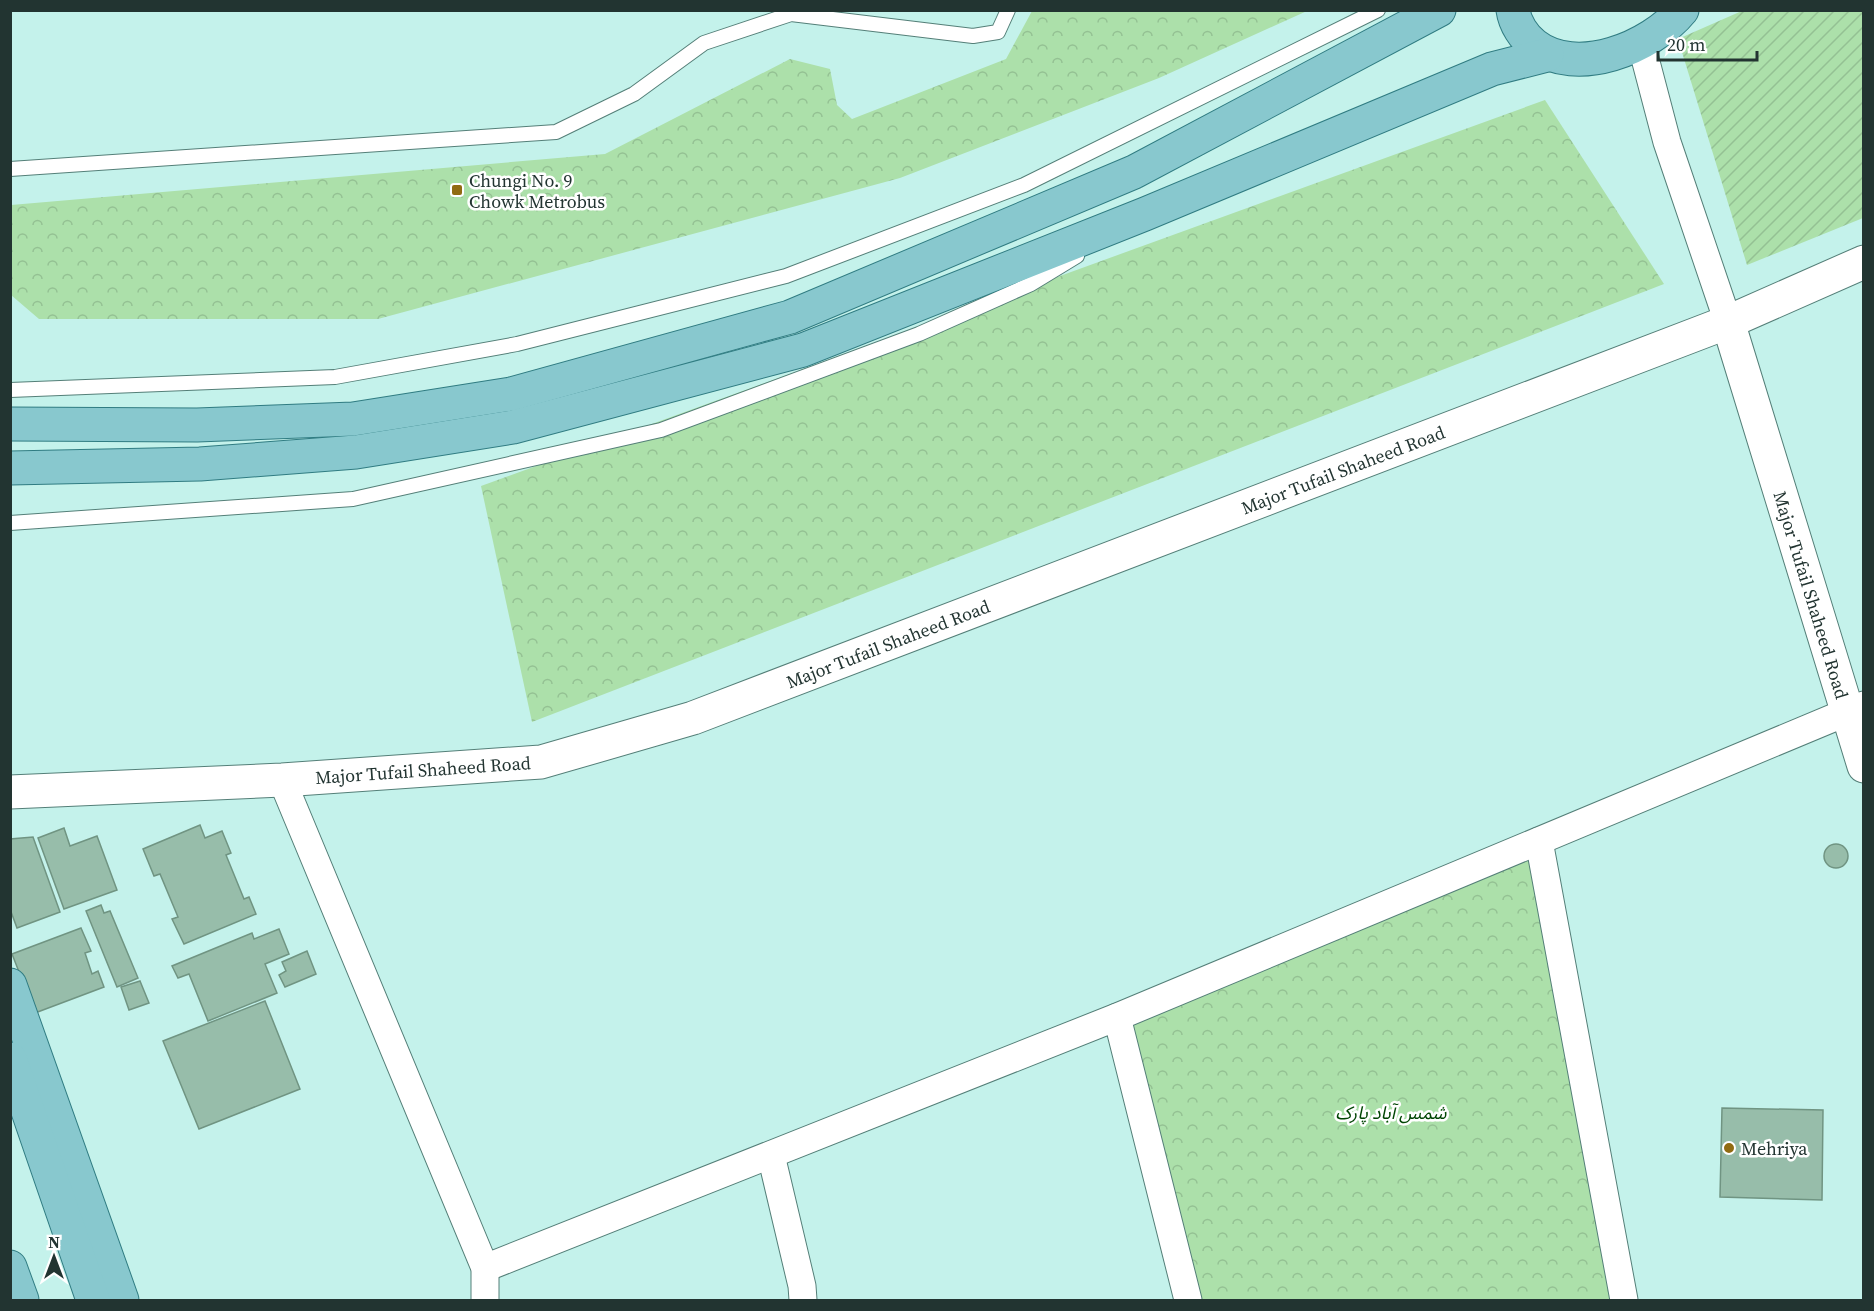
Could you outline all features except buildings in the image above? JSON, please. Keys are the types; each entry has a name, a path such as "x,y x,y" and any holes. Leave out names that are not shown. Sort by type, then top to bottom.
{"main road":[{"path":"10,424 197,425 353,419 511,394 790,317 1134,172 1439,10"},
{"path":"1513,10 1525,37 1547,55"},
{"path":"10,468 200,464 356,452 513,427 803,350 1145,214 1492,69 1547,55 1575,60 1607,55 1641,43 1673,21 1682,10"},
{"path":"10,985 122,1300"},
{"path":"10,1059 93,1300"},
{"path":"10,1267 22,1300"}],"street":[{"path":"1641,43 1667,142 1728,322"},
{"name":"Major Tufail Shaheed Road","path":"10,792 282,780 541,762 693,718 1728,322 1863,262"},
{"name":"Major Tufail Shaheed Road","path":"1728,322 1855,709 1863,766"},
{"path":"485,1268 1117,1017 1855,709"},
{"path":"282,780 485,1268 485,1300"},
{"path":"1539,840 1624,1300"},
{"path":"1117,1017 1188,1300"},
{"path":"771,1155 802,1286 803,1300"}],"lane":[{"path":"10,169 556,132 634,94 704,43 791,14 973,36 998,33 1008,10"},
{"path":"10,390 335,377 517,344 786,276 1024,185 1378,10"},
{"path":"10,523 353,499 661,430 919,334 1030,284 1145,214"}],"green space":[{"path":"1744,10 1864,11 1863,218 1747,265 1678,39"},
{"path":"1032,11 1307,11 1159,78 900,178 378,319 39,319 11,295 11,205 605,154 790,59 830,69 837,105 852,119 1006,59"},
{"path":"1545,100 1664,284 532,722 481,486"},
{"name":"شمس آباد پارک","path":"1533,849 1616,1300 1201,1300 1126,1020"}],"place":[{"name":"Chungi No. 9 Chowk Metrobus","path":"457,190"},
{"name":"Mehriya","path":"1729,1148"}]}
